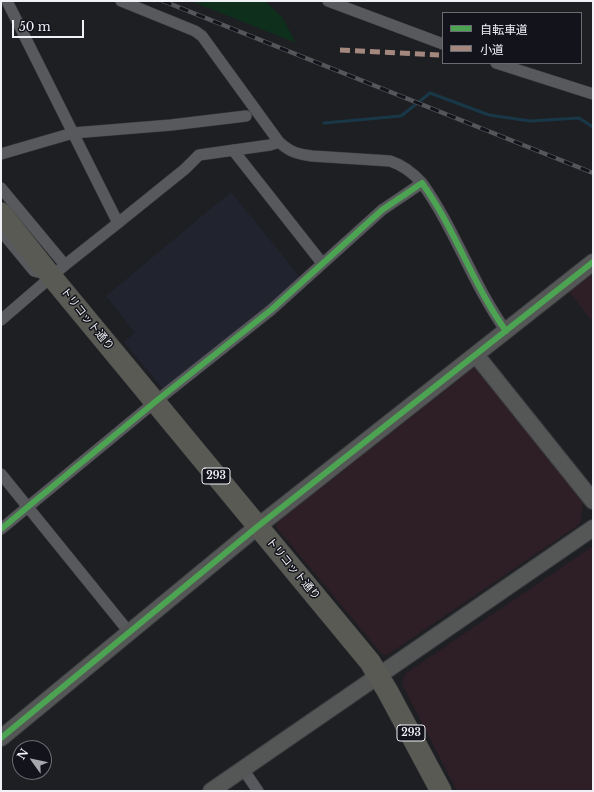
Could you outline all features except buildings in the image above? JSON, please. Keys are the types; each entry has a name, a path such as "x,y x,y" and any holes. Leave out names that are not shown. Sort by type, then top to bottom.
{"highway":[{"name":"トリコット通り","path":"1,213 58,270 155,402 370,662 441,791"}],"street":[{"path":"7,1 118,224"},
{"path":"121,1 196,31 202,36 279,142 287,149 301,155 390,161 414,173 437,206 506,331"},
{"path":"328,1 442,44"},
{"path":"499,64 593,94"},
{"path":"1,154 73,133 171,125 246,116"},
{"path":"1,320 58,270 118,224 185,169 199,155 270,145 279,142"},
{"path":"233,150 322,263"},
{"path":"1,528 155,402 271,310 382,210 422,183"},
{"path":"1,188 58,270"},
{"path":"1,231 34,271 58,270"},
{"path":"1,738 257,527 593,262"},
{"path":"476,355 593,501"},
{"path":"2,475 129,632"},
{"path":"211,791 593,528"},
{"path":"243,769 258,791"}],"shaded area":[{"path":"231,192 300,277 249,322 163,389 124,342 135,333 106,296"},
{"path":"593,274 593,322 569,292"},
{"path":"476,366 584,498 580,524 387,655 382,654 276,525"},
{"path":"593,546 593,791 457,791 403,686 405,674"}],"green space":[{"path":"191,1 265,1 282,17 296,43"}],"waterway":[{"path":"324,123 401,116 430,93 489,115 530,121 579,118 593,127"}],"railway":[{"path":"163,1 593,173"}],"marked path":[{"path":"340,50 439,55"}],"cycle path":[{"path":"1,529 155,402 271,310 382,210 422,183 434,201 484,295 506,331"},
{"path":"1,738 257,527 593,262"}]}
